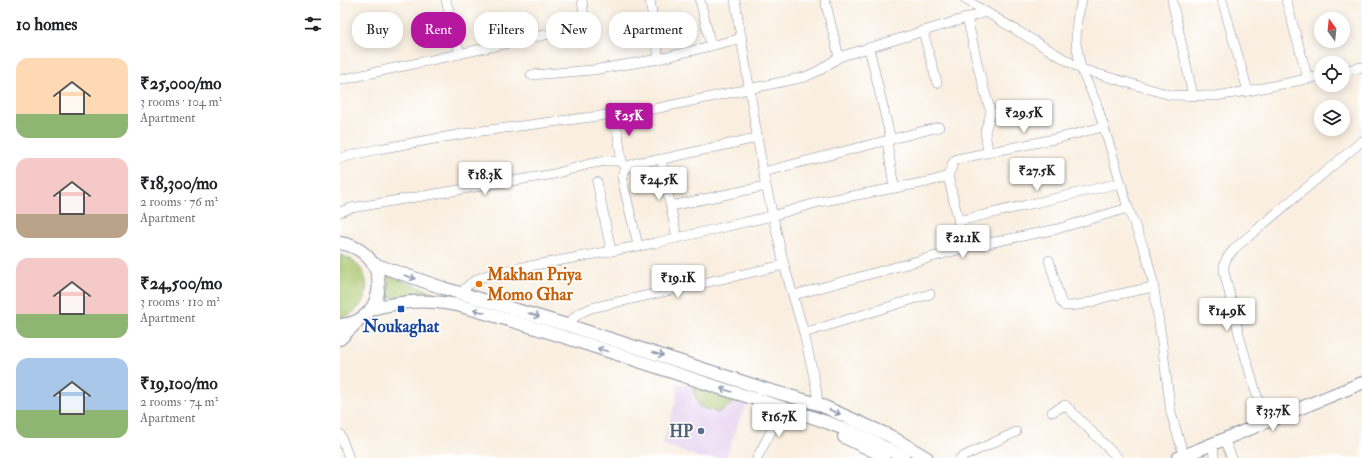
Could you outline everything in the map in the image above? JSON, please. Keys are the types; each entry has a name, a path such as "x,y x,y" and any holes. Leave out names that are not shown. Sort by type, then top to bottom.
{"main road":[{"path":"340,237 366,254 374,264 379,279 378,295 371,309 340,339"},
{"path":"340,243 355,247"},
{"path":"374,264 765,389 818,404 890,436 927,458"},
{"path":"371,309 421,300 439,301 457,305 783,408 850,431 904,458"},
{"path":"340,325 347,325 360,319"},
{"path":"1181,457 1362,383"},
{"path":"803,415 820,427 888,458"}],"street":[{"path":"446,0 460,54"},
{"path":"340,80 572,28 583,22 584,17 582,0"},
{"path":"650,0 659,59"},
{"path":"700,0 711,46"},
{"path":"735,0 742,38 756,138 772,216 784,265 804,333 818,404"},
{"path":"825,0 839,57"},
{"path":"966,0 1081,69 1170,96 1215,96 1314,78"},
{"path":"1082,0 1077,20 1076,43 1081,69 1096,102 1128,208 1146,254 1162,343 1171,413 1181,457"},
{"path":"1172,0 1194,96"},
{"path":"1222,0 1248,91"},
{"path":"1286,0 1308,79"},
{"path":"340,158 385,148 474,132 654,109 805,77 820,70 839,57 986,12"},
{"path":"966,17 979,71 992,113 985,131 988,152"},
{"path":"923,31 937,83"},
{"path":"531,75 593,70 659,59 742,38"},
{"path":"869,48 889,140 894,187"},
{"path":"1350,70 1362,67"},
{"path":"615,114 625,165 622,178 638,245"},
{"path":"763,172 939,127"},
{"path":"965,248 948,176 954,162 957,159 1059,138 1103,127"},
{"path":"340,212 351,208 554,174 600,162 611,161 625,165 635,164 756,138"},
{"path":"1265,423 1241,342 1224,271 1223,265 1225,259 1235,248 1362,141"},
{"path":"661,159 677,238"},
{"path":"461,293 469,283 497,272 677,238 772,216 819,202 932,181 948,176"},
{"path":"597,182 612,251"},
{"path":"958,221 1120,183"},
{"path":"671,206 766,186"},
{"path":"794,295 965,248 1057,229 1128,208"},
{"path":"1049,260 1061,302 1065,306 1072,307 1110,296 1153,287"},
{"path":"567,325 578,314 592,308 784,265"},
{"path":"804,333 930,294"},
{"path":"1052,412 1065,405 1118,458"},
{"path":"757,458 783,408"},
{"path":"960,458 1016,432"},
{"path":"341,437 349,458"},
{"path":"1214,458 1219,442"},
{"path":"1219,442 1232,458"}],"shaded area":[{"name":"HP","path":"678,383 747,405 740,418 726,458 702,458 662,444 676,402"}],"green space":[{"path":"340,255 351,260 360,268 365,277 366,287 365,297 360,306 351,313 340,318"},
{"path":"387,275 435,293 409,294 388,298 389,286"},
{"path":"692,387 735,401 718,413 699,406"}],"place":[{"name":"Makhan Priya Momo Ghar","path":"479,284"},
{"name":"Noukaghat","path":"401,309"},
{"name":"HP","path":"701,431"}]}
